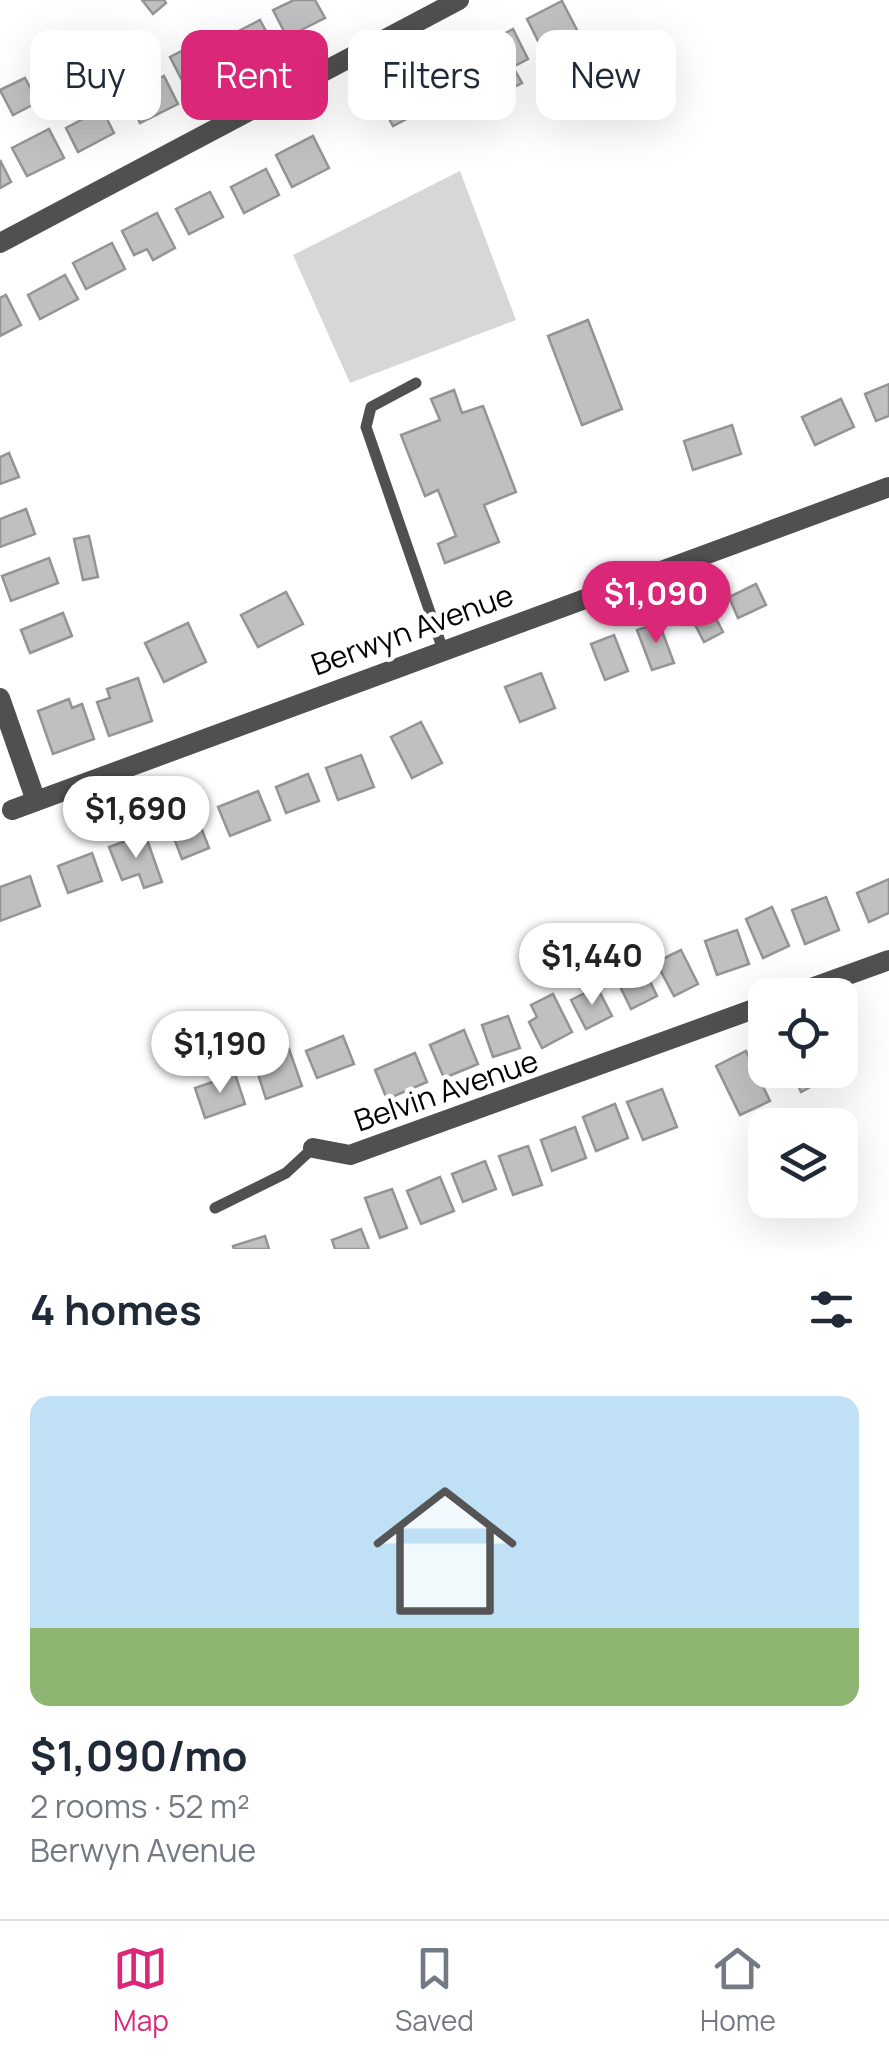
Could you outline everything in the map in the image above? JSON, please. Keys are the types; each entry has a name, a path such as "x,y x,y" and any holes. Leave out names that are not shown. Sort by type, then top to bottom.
{"street":[{"path":"0,242 435,6 459,0"},
{"name":"Berwyn Avenue","path":"12,810 889,487"},
{"path":"0,698 36,800"},
{"path":"839,978 889,960"},
{"name":"Belvin Avenue","path":"313,1148 350,1156 748,1011"}],"lane":[{"path":"416,383 371,408 366,427 443,650"},
{"path":"215,1208 286,1173 313,1148"}],"shaded area":[{"path":"460,171 516,320 350,383 293,255"}],"building":[{"path":"142,0 164,0 166,3 153,14"},
{"path":"294,0 315,0 325,18 301,30 283,30 273,10"},
{"path":"562,1 577,30 536,30 536,37 527,19"},
{"path":"260,20 265,30 241,30"},
{"path":"516,35 528,59 516,65"},
{"path":"181,51 181,78 170,57"},
{"path":"164,76 178,104 161,112"},
{"path":"25,78 30,87 30,106 13,115 0,90"},
{"path":"81,120 108,120 114,133 78,152 66,128"},
{"path":"49,129 64,158 27,176 12,148"},
{"path":"313,136 329,168 292,187 276,155"},
{"path":"0,160 11,182 0,188"},
{"path":"266,169 279,195 244,213 231,187"},
{"path":"210,192 223,217 189,234 176,209"},
{"path":"157,213 175,248 153,260 147,249 134,255 122,231"},
{"path":"112,243 125,269 86,289 73,263"},
{"path":"65,275 78,299 40,319 28,295"},
{"path":"6,295 21,325 0,336 0,298"},
{"path":"588,320 622,409 582,425 548,336"},
{"path":"889,384 889,416 876,421 865,394"},
{"path":"454,390 462,413 483,406 516,492 484,505 499,542 445,563 438,544 456,536 438,490 425,496 401,435 440,420 431,399"},
{"path":"841,399 854,427 815,445 802,417"},
{"path":"732,425 741,454 693,470 684,441"},
{"path":"9,453 19,477 0,484 0,457"},
{"path":"26,509 35,534 0,547 0,519"},
{"path":"89,536 98,577 83,580 74,539"},
{"path":"49,558 58,583 11,601 2,576"},
{"path":"756,584 766,605 738,618 729,597"},
{"path":"286,592 303,624 258,647 241,615"},
{"path":"709,605 723,632 704,642 690,615"},
{"path":"63,613 72,636 30,653 21,630"},
{"path":"188,623 206,662 164,682 145,643"},
{"path":"659,623 674,663 652,670 637,630"},
{"path":"614,635 628,671 605,680 591,644"},
{"path":"541,673 555,708 520,722 505,687"},
{"path":"138,678 152,721 109,736 97,702 110,698 107,689"},
{"path":"69,699 72,708 82,704 94,739 53,754 38,711"},
{"path":"421,722 442,763 412,778 391,737"},
{"path":"361,755 374,787 338,800 326,768"},
{"path":"308,774 319,801 286,813 276,787"},
{"path":"258,791 270,820 230,836 218,807"},
{"path":"196,814 209,848 182,859 169,825"},
{"path":"145,834 162,882 144,888 139,874 122,880 109,847"},
{"path":"92,853 102,881 68,893 58,866"},
{"path":"30,876 40,906 0,921 0,887"},
{"path":"889,879 889,913 869,922 857,893"},
{"path":"826,897 839,930 805,944 792,910"},
{"path":"772,907 789,946 763,958 746,919"},
{"path":"737,930 749,964 717,975 705,941"},
{"path":"681,950 698,984 674,996 656,962"},
{"path":"642,965 657,996 631,1009 616,978"},
{"path":"597,987 612,1016 586,1029 571,1000"},
{"path":"553,994 572,1032 542,1048 529,1022 537,1017 531,1005"},
{"path":"508,1016 520,1048 493,1057 482,1025"},
{"path":"464,1030 478,1064 444,1078 430,1045"},
{"path":"343,1036 354,1064 317,1078 306,1051"},
{"path":"289,1049 302,1086 266,1099 254,1062"},
{"path":"746,1051 748,1088 764,1088 770,1101 740,1115 716,1066"},
{"path":"415,1053 427,1082 387,1099 375,1070"},
{"path":"235,1074 245,1104 205,1118 195,1088"},
{"path":"662,1089 677,1127 643,1140 627,1102"},
{"path":"615,1104 628,1138 596,1151 583,1117"},
{"path":"575,1127 586,1158 552,1171 541,1140"},
{"path":"528,1146 542,1185 513,1195 499,1156"},
{"path":"485,1161 496,1189 463,1202 452,1174"},
{"path":"440,1177 454,1211 421,1224 407,1191"},
{"path":"392,1189 407,1228 380,1238 365,1198"},
{"path":"361,1229 369,1249 335,1249 332,1240"},
{"path":"265,1236 269,1249 234,1249 233,1246"}]}
